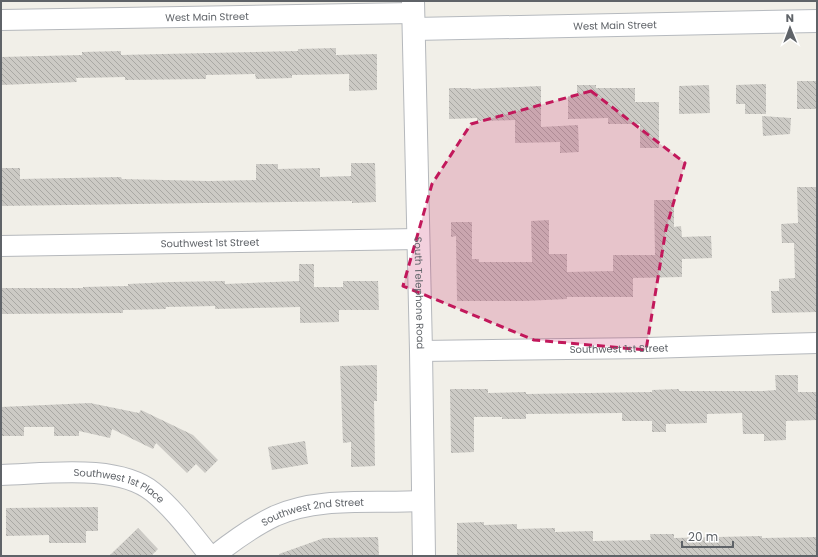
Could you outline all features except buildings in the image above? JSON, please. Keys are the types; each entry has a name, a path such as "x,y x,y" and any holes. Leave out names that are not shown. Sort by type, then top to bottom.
{"street":[{"name":"West Main Street","path":"1,20 413,14 817,21"},
{"name":"South Telephone Road","path":"413,14 424,556"},
{"name":"Southwest 1st Street","path":"1,246 418,239"},
{"name":"Southwest 1st Street","path":"421,350 647,348 817,343"},
{"name":"Southwest 1st Place","path":"1,475 96,473 130,478 152,491 172,509 210,556"},
{"name":"Southwest 2nd Street","path":"214,556 258,525 276,516 294,510 314,505 341,503 422,501"}],"highlighted area":[{"path":"591,91 685,163 666,229 646,350 534,340 403,286 432,184 471,124"}]}
